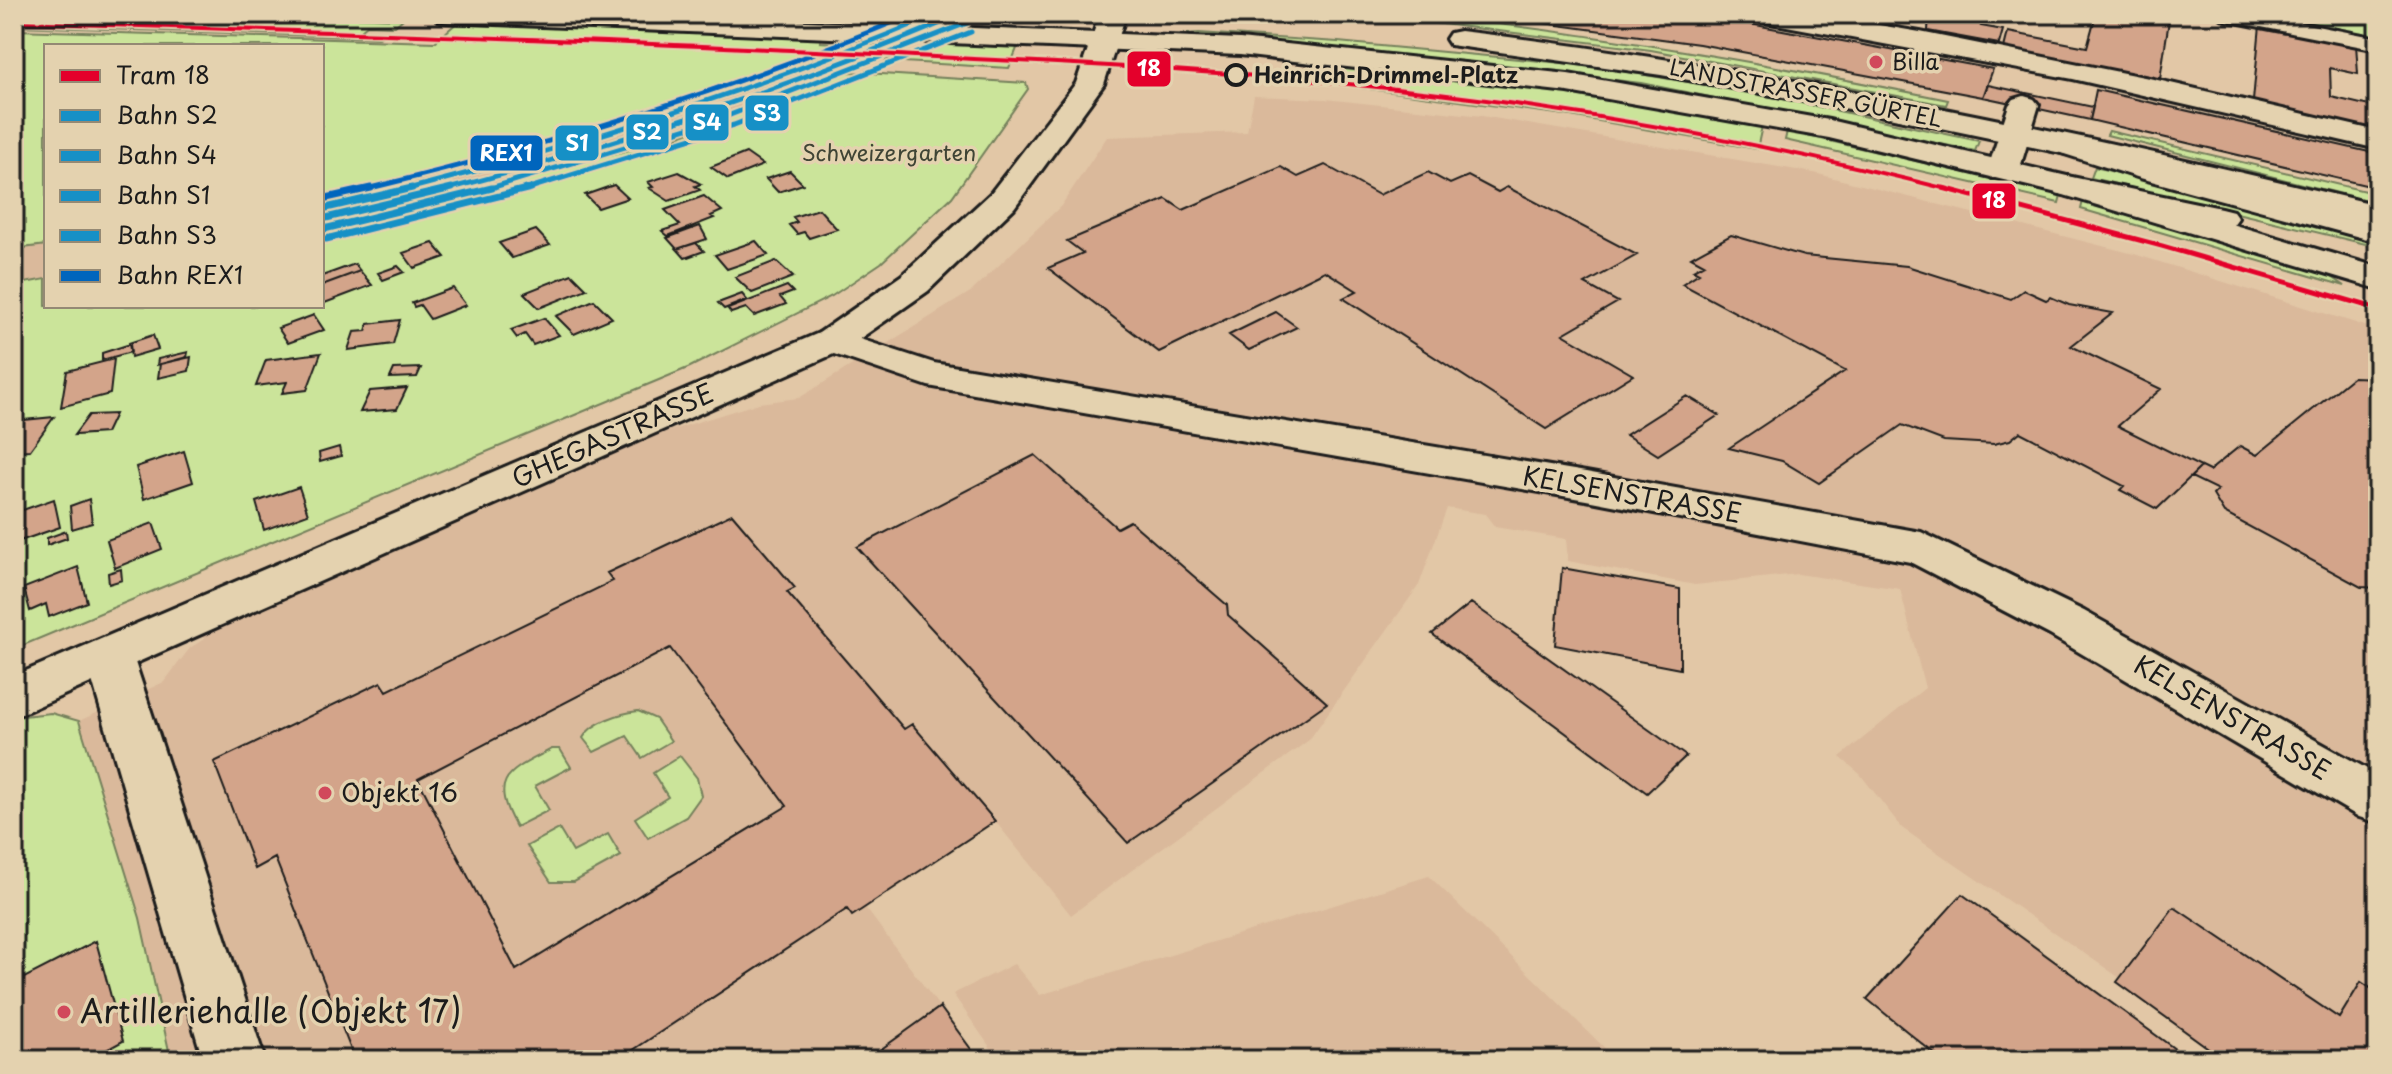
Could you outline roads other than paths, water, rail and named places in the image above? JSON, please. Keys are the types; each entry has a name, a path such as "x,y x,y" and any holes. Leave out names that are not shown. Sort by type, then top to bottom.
{"main road":[{"path":"447,14 860,22 947,33 1118,22"},
{"path":"860,22 906,14 986,14 1118,22"},
{"path":"1765,14 2195,94 2378,140"},
{"name":"LANDSTRASSER GÜRTEL","path":"1118,22 1240,47 1452,68 1596,88 1829,129 2067,186 2378,278"},
{"name":"GHEGASTRASSE","path":"14,697 832,341 915,283 1002,201 1090,84 1118,22"},
{"name":"LANDSTRASSER GÜRTEL","path":"1435,37 1570,51 1762,82 2022,111 2069,145 2250,183 2378,215"},
{"path":"2003,171 2033,62"},
{"path":"2069,145 2151,171 2378,232"},
{"path":"2067,186 2239,222 2378,257"},
{"name":"KELSENSTRASSE","path":"832,341 928,374 1586,486 1921,548 2067,623 2378,801"},
{"path":"109,656 234,1060"}],"street":[{"path":"2225,14 2378,44"}],"tram line":[{"name":"18","path":"14,22 802,50 1209,73 1429,93 1613,119 1834,162 2053,216 2378,309"}],"rail line":[{"name":"REX1","path":"324,199 548,142 696,97 913,14"},
{"name":"S1","path":"324,209 479,171 635,126 788,74 938,14"},
{"name":"S2","path":"324,219 486,179 648,132 807,77 963,14"},
{"name":"S4","path":"324,229 488,189 650,141 810,87 967,23"},
{"name":"S3","path":"326,239 409,220 654,151 814,96 971,32"}],"place":[{"name":"Billa","path":"1876,62"},
{"name":"Heinrich-Drimmel-Platz","path":"1236,75"},
{"name":"Objekt 16","path":"325,793"},
{"name":"Artilleriehalle (Objekt 17)","path":"64,1012"}],"park label":[{"name":"Schweizergarten","path":"889,153"}]}
